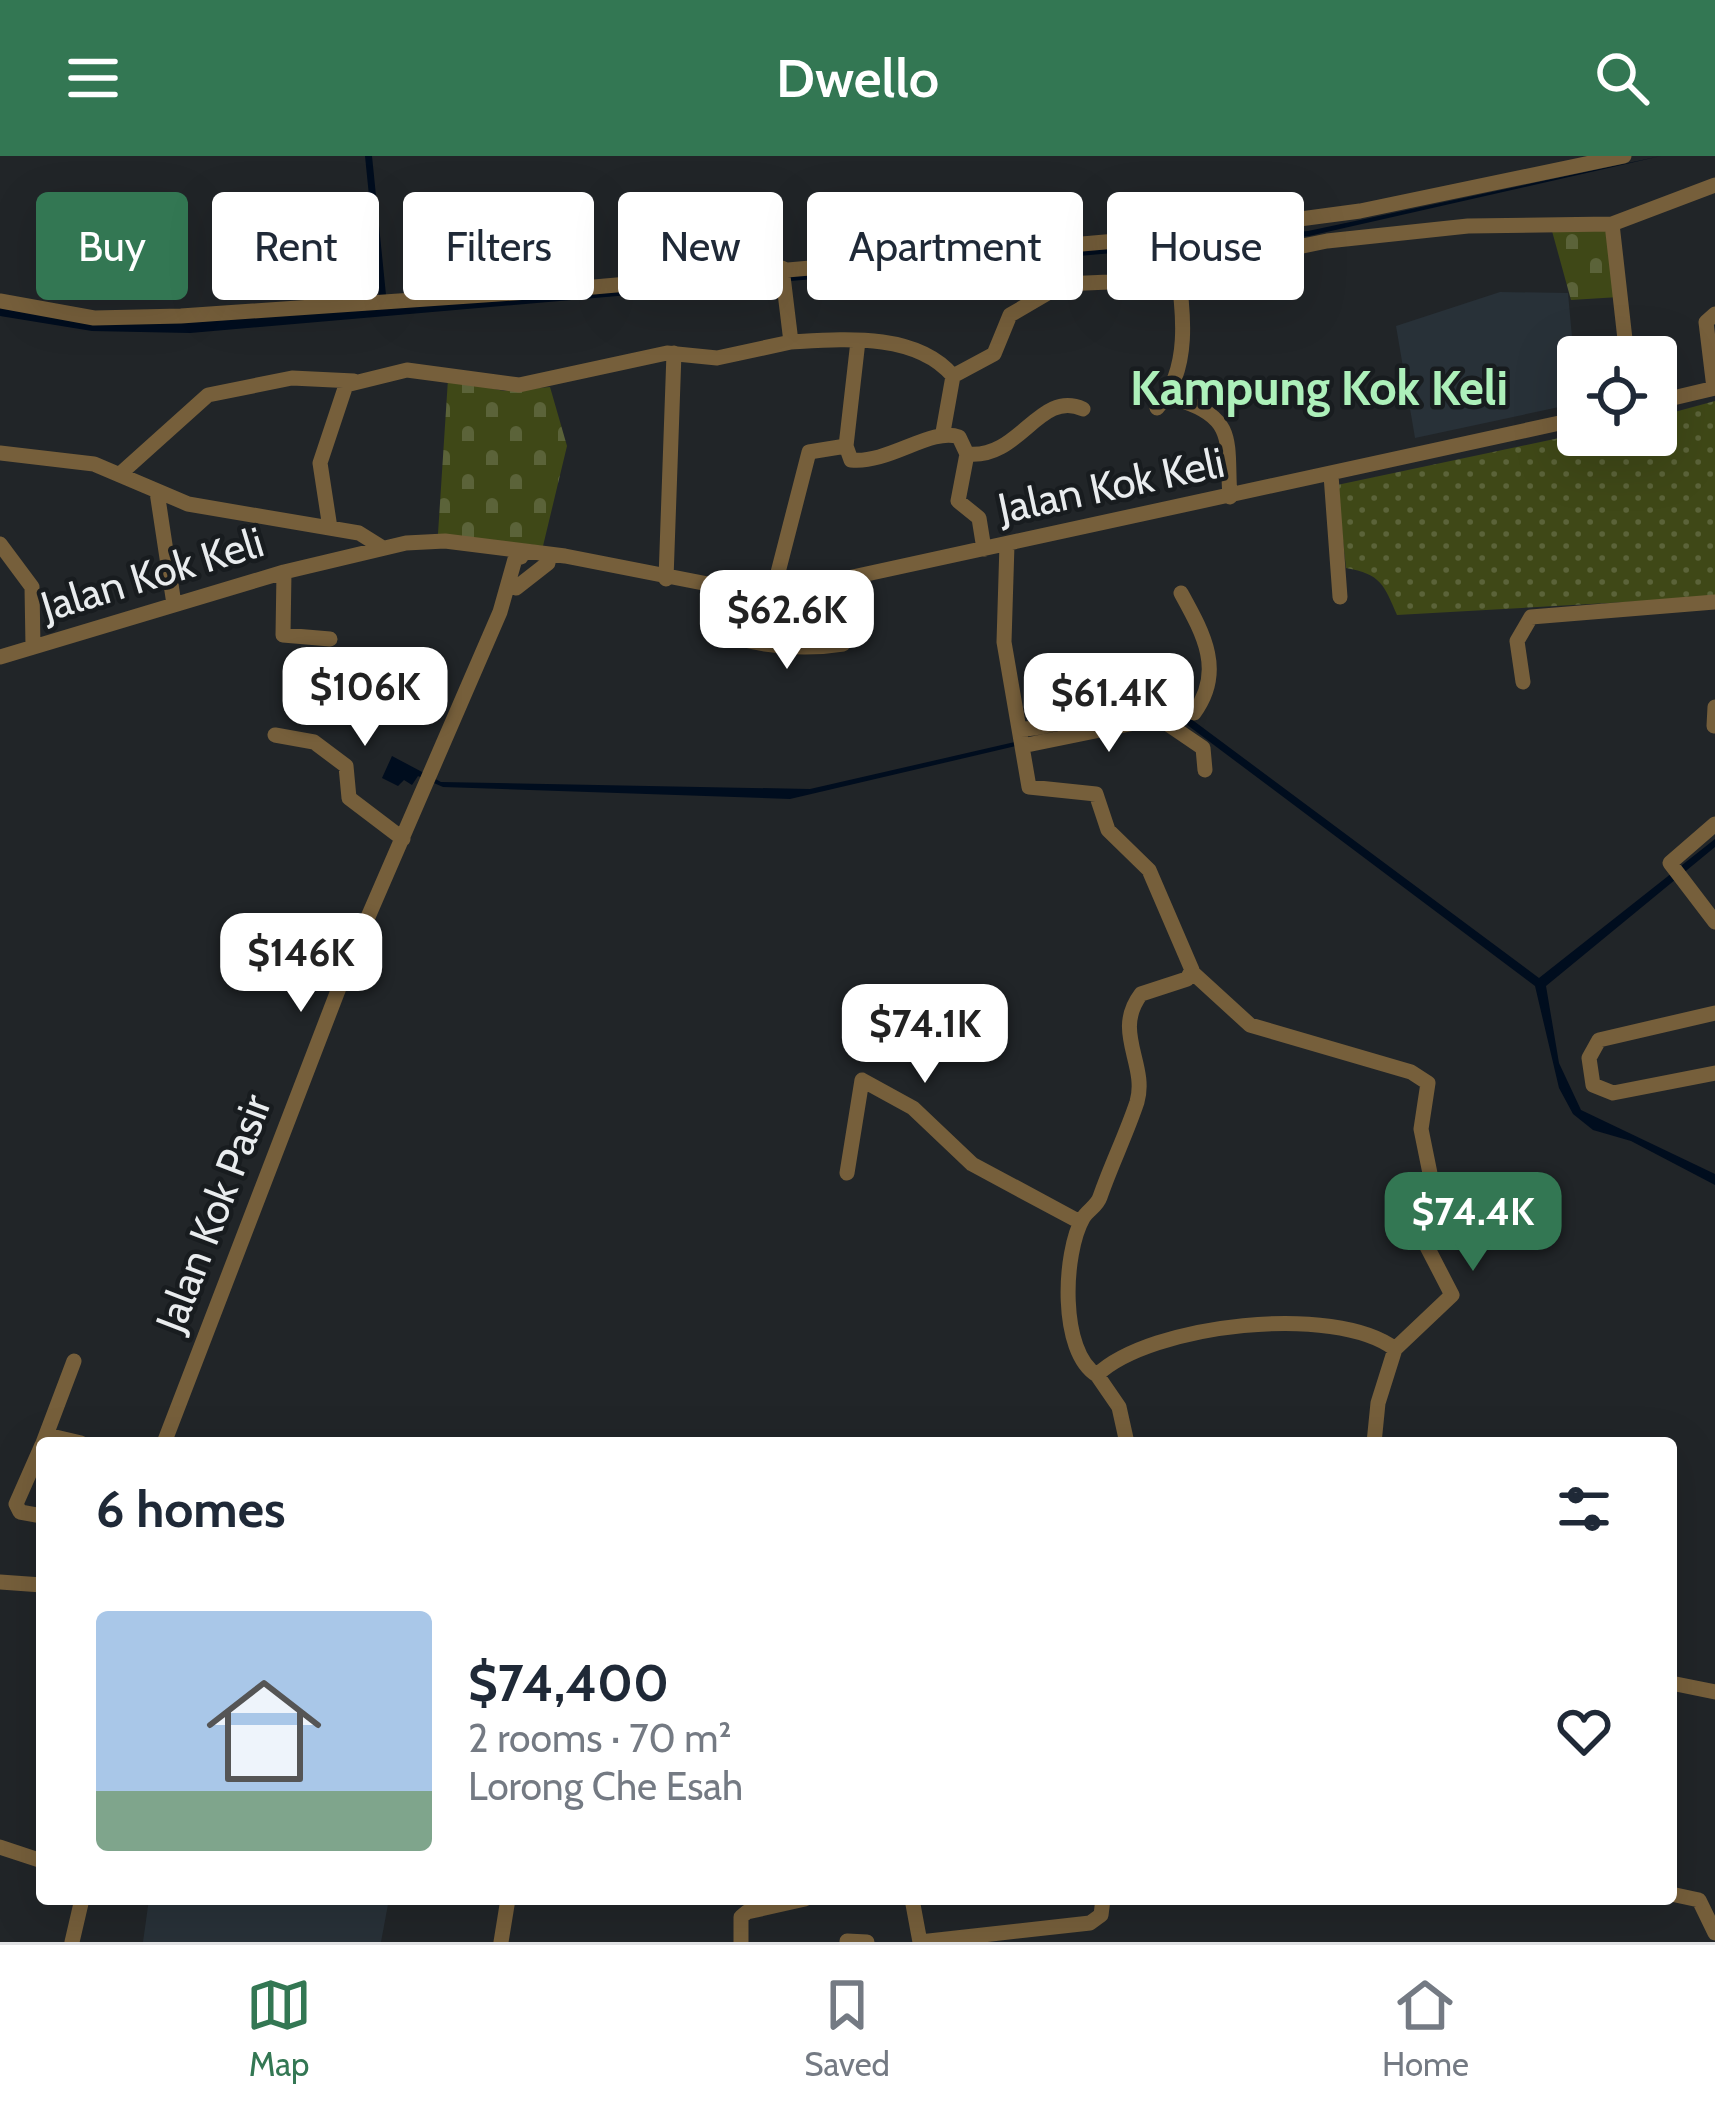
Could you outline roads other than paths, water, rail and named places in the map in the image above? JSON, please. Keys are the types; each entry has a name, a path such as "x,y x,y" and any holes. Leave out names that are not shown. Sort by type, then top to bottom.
{"street":[{"path":"1304,222 1624,156"},
{"path":"1304,246 1468,226 1612,224 1715,184"},
{"path":"1612,224 1625,336"},
{"path":"790,343 783,277 1107,252"},
{"path":"953,376 988,360 1005,321 1029,300 1064,284 1107,282"},
{"path":"0,301 121,319 618,287"},
{"path":"1157,408 1173,384 1183,331 1180,300"},
{"path":"1677,396 1714,388 1706,322 1715,314"},
{"path":"120,473 208,395 292,378 354,382 407,370 519,385 674,353 717,358 790,343 858,341 919,351 953,376"},
{"path":"858,341 846,446 851,460 879,459 943,432 962,439 967,454 958,501 979,518 984,549"},
{"path":"661,578 674,353"},
{"path":"943,432 953,376"},
{"path":"329,528 320,463 340,393 354,382"},
{"path":"1173,384 1186,402 1209,409 1222,421 1230,497"},
{"path":"967,454 999,450 1045,409 1073,404 1083,409"},
{"name":"Jalan Kok Keli","path":"0,657 284,572 389,548 565,556 661,578 717,585 773,588 843,582 1557,424"},
{"path":"773,588 808,454 817,447 846,446"},
{"path":"0,453 84,462 217,510 370,536 389,548"},
{"path":"1331,475 1340,597"},
{"path":"158,492 174,604"},
{"path":"0,544 32,587 33,647"},
{"path":"1007,544 1003,633 1034,790 1084,789 1096,794 1108,830 1149,870 1192,973 1250,1025 1421,1075 1428,1083 1423,1159 1437,1208 1422,1237 1452,1294 1394,1349 1378,1403 1375,1437"},
{"path":"485,550 503,568 510,589 548,563"},
{"name":"Jalan Kok Keli","path":"485,550 644,580 661,578"},
{"path":"521,559 565,556"},
{"name":"Jalan Kok Pasir","path":"166,1437 352,954 521,559"},
{"path":"284,572 283,635 329,639"},
{"path":"717,585 716,632 777,646 821,647 843,644 854,622 843,601 843,582"},
{"path":"1021,738 1162,697 1194,712 1205,694 1211,657 1181,593"},
{"path":"1523,682 1517,641 1531,617 1715,602"},
{"path":"1714,726 1715,707"},
{"path":"1021,738 1159,718 1203,748 1205,770"},
{"path":"275,735 314,742 346,766 350,797 403,838"},
{"path":"1715,824 1670,863 1715,922"},
{"path":"1126,1437 1119,1407 1072,1339 1067,1316 1080,1222 1098,1203 1138,1095 1128,1030 1135,1001 1145,992 1187,979 1192,973"},
{"path":"1715,1013 1599,1040 1589,1058 1593,1085 1613,1094 1715,1073"},
{"path":"847,1173 862,1079 913,1108 972,1164 1080,1222"},
{"path":"1097,1375 1122,1358 1189,1336 1292,1320 1336,1323 1394,1349"},
{"path":"46,1437 74,1361"},
{"path":"36,1459 16,1504 20,1512 36,1515"},
{"path":"0,1582 36,1585"},
{"path":"1677,1684 1715,1691"},
{"path":"0,1847 36,1859"},
{"path":"1677,1895 1699,1900 1715,1934"},
{"path":"72,1942 81,1905"},
{"path":"501,1942 507,1905"},
{"path":"741,1942 741,1917 778,1905"},
{"path":"913,1905 920,1942 1090,1924 1101,1915 1102,1905"},
{"path":"847,1941 867,1942"}],"water":[{"path":"365,156 372,156 376,192 369,192"},
{"path":"1661,156 1304,236 1304,231"},
{"path":"379,226 387,305 571,300 190,333 92,331 0,316 0,304 89,322 380,305"},
{"path":"1107,248 1107,254 1083,256 1083,251"},
{"path":"807,275 807,280 783,282 783,277"},
{"path":"618,291 618,296 594,298 594,293"},
{"path":"1153,702 1175,707 1539,978 1715,839 1715,847 1546,986 1559,1063 1581,1110 1715,1174 1715,1185 1631,1141 1593,1130 1573,1114 1559,1088 1535,986 1162,706 1063,735 790,799 443,787 418,776 412,785 404,780 398,786 382,778 392,756 441,782 810,789 1063,731"}],"district":[{"name":"Kampung Kok Keli","path":"1319,388"}]}
